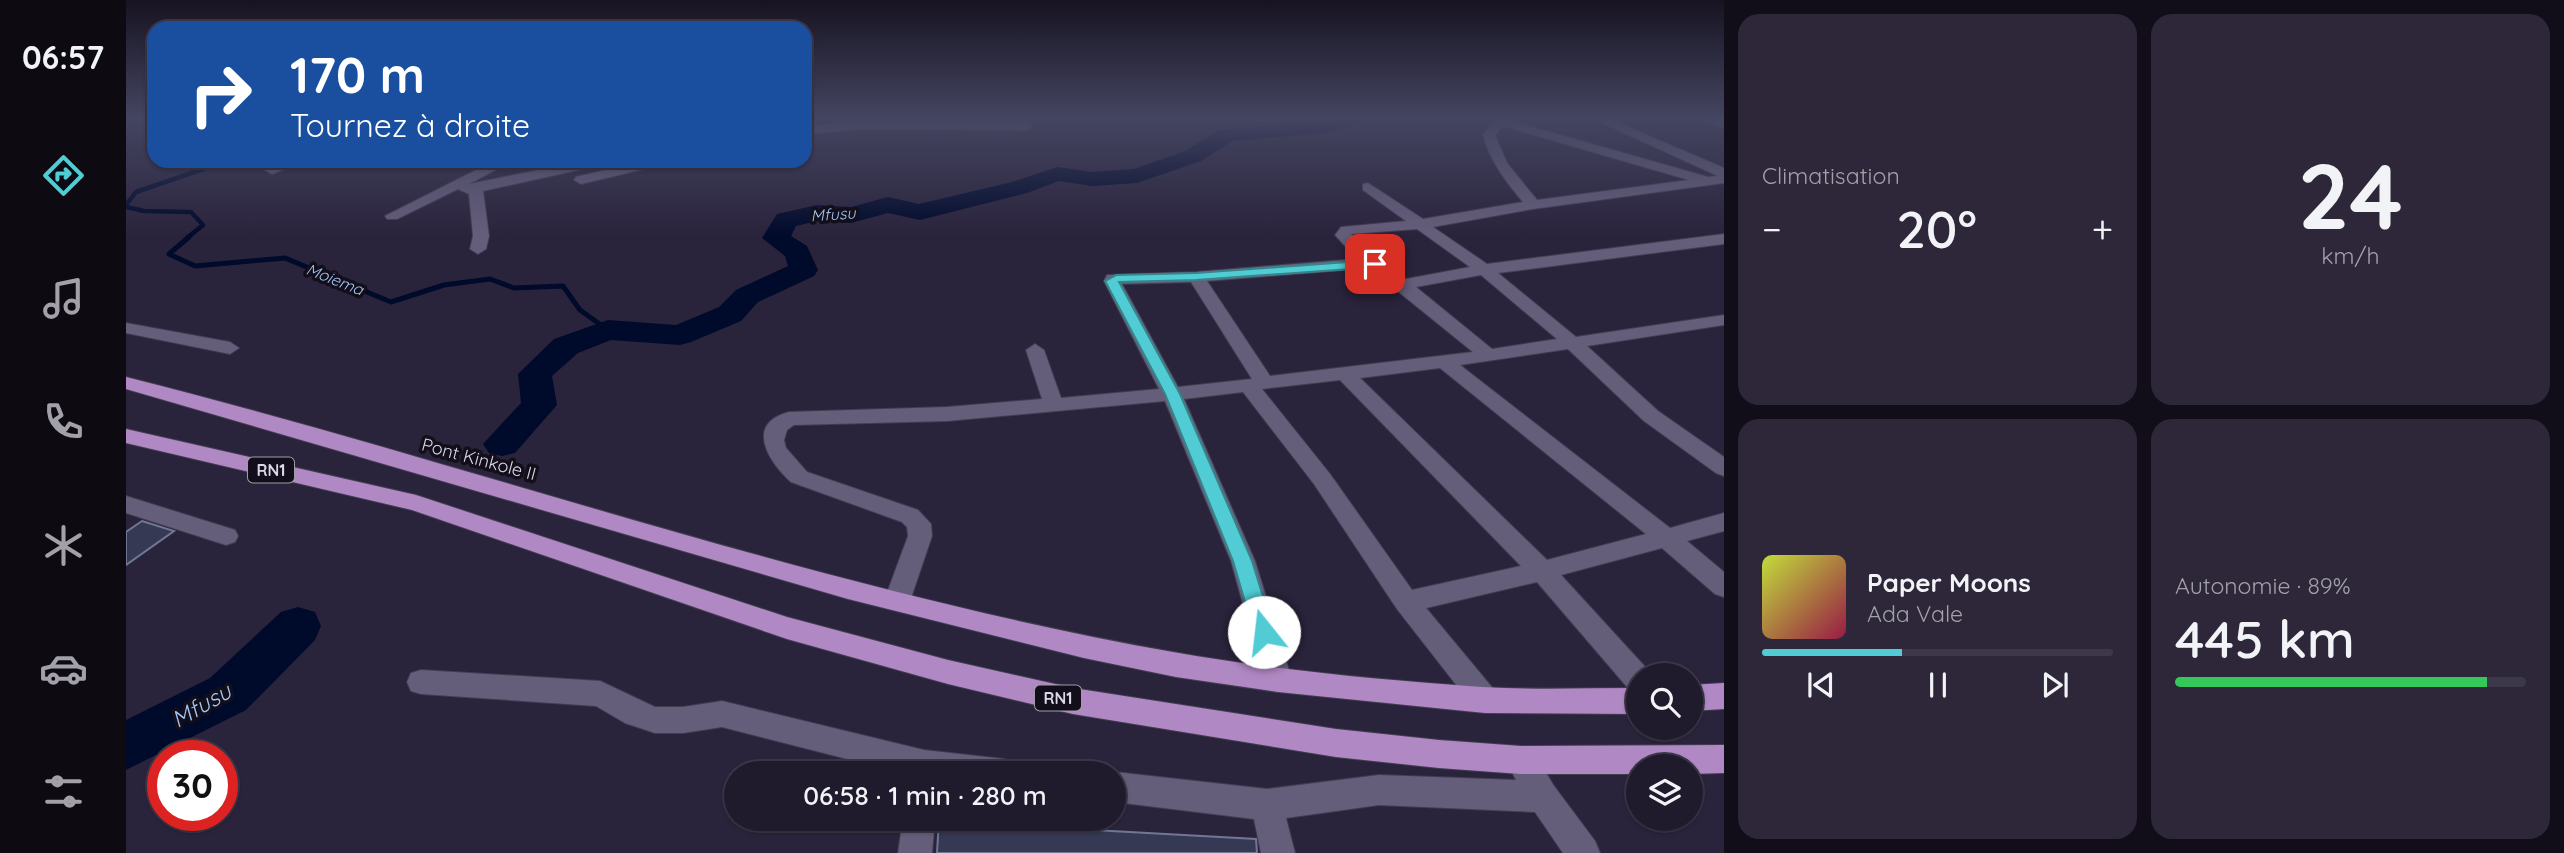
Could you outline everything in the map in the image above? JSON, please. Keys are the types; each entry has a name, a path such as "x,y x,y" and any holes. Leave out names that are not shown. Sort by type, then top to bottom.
{"highway":[{"name":"Pont Kinkole II","path":"126,383 897,601"},
{"name":"RN1","path":"126,436 416,503 787,628 948,672 1060,698 1336,743 1521,760 1724,760"},
{"name":"RN1","path":"897,601 1084,648 1278,680 1485,700 1626,701"},
{"path":"1703,697 1724,696"}],"street":[{"path":"1498,157 1533,205"},
{"path":"1627,157 1708,181"},
{"path":"1687,157 1724,173"},
{"path":"272,170 278,168"},
{"path":"392,216 490,168"},
{"path":"456,184 473,189 569,168"},
{"path":"581,180 631,168"},
{"path":"1488,355 1385,270 1370,263 1343,235 1346,230 1422,224 1533,205 1724,179"},
{"path":"1368,187 1483,269 1571,342 1651,416 1724,468"},
{"path":"473,189 481,236 478,249"},
{"path":"1403,285 1580,254 1724,239"},
{"path":"1278,680 1243,561 1172,394 1112,281 1370,263"},
{"path":"1196,276 1257,384 1406,602 1485,700"},
{"path":"897,601 920,536 919,524 910,516 799,477 788,468 774,447 772,437 778,425 789,419 947,414 1346,375 1724,320"},
{"path":"126,328 230,348"},
{"path":"1035,349 1054,403"},
{"path":"1444,362 1667,538 1724,587"},
{"path":"1346,375 1542,571 1626,665"},
{"path":"126,504 226,536"},
{"path":"1406,602 1542,571 1724,522"},
{"path":"421,682 600,694 635,714 655,720 683,720 722,714 807,733 898,761"},
{"path":"1521,760 1542,797 1583,853"},
{"path":"1126,788 1267,805 1379,790 1542,797"},
{"path":"1267,805 1278,853"},
{"path":"915,853 918,831"}],"building":[{"path":"142,521 174,531 126,565 126,532"},
{"path":"938,831 1110,831 1256,839 1257,853 937,853"}],"waterway":[{"name":"Mfusu","path":"502,444 539,405 535,374 566,346 608,330 680,335 730,314 747,296 804,270 797,252 776,238 786,220 817,213 851,215 888,205 920,212 1018,188 1057,174 1092,179 1137,176 1191,157"},
{"name":"Moiema","path":"126,205 136,192 206,168"},
{"name":"Moiema","path":"126,207 144,211 191,212 203,225 187,238"},
{"name":"Moiema","path":"189,237 169,254 195,266 285,258 391,302 444,285 490,279 514,288 563,286 580,310 608,330"},
{"name":"Mfusu","path":"126,746 228,694 298,626"}],"route":[{"path":"1264,632 1243,561 1172,394 1112,281 1375,264"}]}
